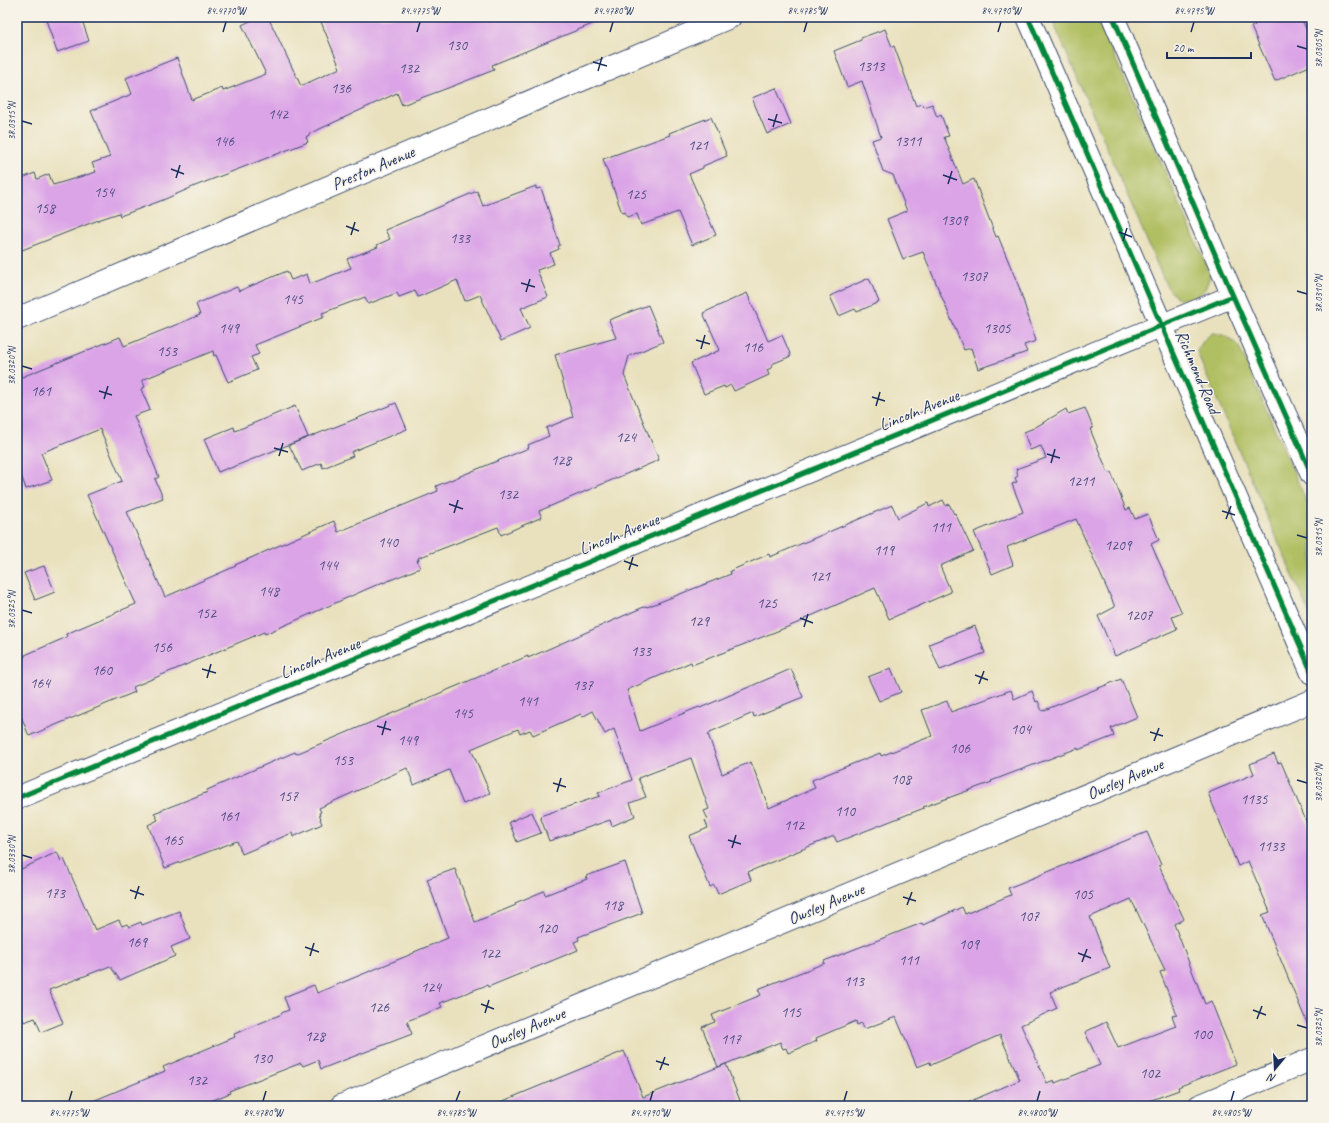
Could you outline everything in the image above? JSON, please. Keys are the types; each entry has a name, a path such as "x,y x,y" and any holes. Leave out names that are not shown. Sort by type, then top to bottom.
{"street":[{"name":"Preston Avenue","path":"17,319 730,17"},
{"name":"Richmond Road","path":"1028,17 1312,673"},
{"path":"1113,17 1232,296 1307,450 1312,475"},
{"name":"Lincoln Avenue","path":"17,798 1232,296"},
{"name":"Owsley Avenue","path":"341,1106 1312,701"},
{"path":"1199,1106 1312,1059"}],"green space":[{"path":"1051,17 1097,17 1210,273 1204,290 1197,296 1187,299 1176,297 1166,285"},
{"path":"1212,333 1227,337 1239,347 1312,514 1312,620 1197,351 1203,341"}],"building":[{"path":"45,17 81,17 89,41 57,52"},
{"path":"258,17 268,17 301,86 340,68 319,17 607,18 492,65 494,70 402,105 397,93 309,134 306,137 308,142 163,200 120,216 119,213 101,219 17,252 17,180 35,173 37,179 49,174 53,185 96,172 92,163 110,157 91,111 132,94 126,78 177,58 192,100 222,88 223,91 266,74 242,25"},
{"path":"1252,17 1301,17 1312,43 1312,65 1275,81 1251,27 1255,25"},
{"path":"885,29 892,47 894,46 916,106 923,104 924,107 932,104 937,117 941,115 949,136 944,137 963,184 974,179 996,237 998,236 1019,287 1036,341 1024,345 1027,352 978,369 971,348 964,350 923,252 903,259 887,219 907,211 893,175 883,171 872,140 881,137 862,81 847,87 834,51 861,40 861,38"},
{"path":"776,88 791,124 767,134 752,98"},
{"path":"711,117 727,156 703,166 703,168 689,174 716,235 692,245 678,212 641,225 637,214 627,217 625,212 622,213 603,159 670,135 669,133"},
{"path":"536,186 536,189 541,188 560,245 558,246 559,249 550,253 554,264 537,270 548,297 521,308 530,328 501,341 480,295 465,301 457,280 418,297 415,291 399,297 397,293 368,304 365,297 322,313 324,317 255,345 259,354 251,357 257,370 228,382 216,355 214,356 213,351 142,380 145,387 141,389 150,410 134,416 159,477 155,479 163,498 127,512 165,597 334,521 338,532 438,491 436,486 529,448 528,445 549,436 546,428 573,417 555,355 616,338 609,320 648,305 663,342 629,356 624,375 659,460 539,511 542,517 501,535 498,527 418,558 419,560 417,560 420,568 383,582 265,634 264,632 133,687 135,692 29,736 17,706 17,660 67,637 66,634 136,604 87,495 122,481 100,429 41,453 52,480 26,489 17,464 17,379 120,337 124,346 200,315 196,304 237,287 239,291 287,271 291,280 307,274 310,284 351,268 347,259 378,247 377,245 390,239 385,230 477,191 483,206"},
{"path":"869,278 879,302 857,312 855,309 839,316 830,296"},
{"path":"747,293 768,341 782,335 791,356 772,364 773,367 767,370 769,375 734,391 731,385 725,388 724,386 704,394 691,363 720,350 703,313"},
{"path":"396,403 407,429 351,452 353,456 323,468 321,463 302,471 289,445"},
{"path":"295,406 308,437 218,472 204,439 234,427 235,431"},
{"path":"1085,408 1093,428 1090,429 1108,473 1111,472 1126,510 1130,508 1135,519 1148,514 1159,540 1151,544 1182,613 1172,617 1177,629 1115,656 1098,616 1115,607 1076,519 1007,547 1013,565 992,574 974,532 1023,512 1012,484 1017,482 1015,478 1018,476 1016,469 1046,458 1041,446 1030,450 1024,432 1034,428 1066,409 1068,414"},
{"path":"943,500 946,506 949,504 954,514 955,513 973,551 940,566 951,592 889,619 875,588 804,619 805,620 692,665 691,662 627,690 640,731 699,707 700,708 791,669 803,697 754,717 753,713 708,734 722,774 751,762 769,808 815,788 812,780 880,753 881,756 932,736 922,710 947,701 951,712 1011,690 1014,699 1032,691 1036,702 1038,701 1042,711 1121,679 1137,717 1111,728 1114,736 1078,750 1078,748 923,807 924,808 837,842 834,836 748,872 751,880 718,894 714,885 710,887 689,836 708,828 705,820 708,819 704,811 709,809 691,758 638,778 646,797 630,803 635,816 612,826 610,820 549,841 540,816 600,796 598,793 632,780 614,729 605,734 593,711 582,717 581,714 533,735 530,730 520,734 518,729 471,749 490,793 463,804 449,770 414,785 407,768 319,808 321,812 319,813 322,824 293,837 292,833 242,854 237,841 165,868 148,825 158,820 154,813 208,792 207,790 295,752 296,754 528,656 528,658 646,606 647,607 731,574 730,571 769,554 770,557 892,505 898,518 928,503 929,507"},
{"path":"44,566 55,592 35,600 24,573"},
{"path":"975,626 985,653 940,670 929,644"},
{"path":"891,668 901,692 879,701 868,677"},
{"path":"1274,754 1278,763 1281,762 1312,835 1312,1035 1262,915 1270,912 1248,861 1238,866 1208,793 1254,774 1250,764"},
{"path":"532,812 541,833 517,842 509,822"},
{"path":"1147,832 1161,865 1159,866 1184,919 1174,924 1205,1004 1211,1001 1236,1064 1178,1087 1179,1090 1135,1106 959,1106 1020,1080 1000,1035 931,1065 930,1062 917,1067 896,1017 864,1029 862,1023 857,1025 856,1021 816,1038 817,1041 788,1053 786,1048 783,1049 780,1042 718,1067 702,1027 715,1022 712,1015 761,995 758,989 825,963 824,961 922,923 923,925 962,907 965,914 1011,895 1008,888","holes":["1131,899 1165,970 1160,972 1177,1015 1172,1016 1176,1026 1118,1048 1106,1022 1085,1032 1100,1065 1055,1083 1054,1080 1047,1083 1021,1025 1057,1008 1050,992 1110,968 1090,917"]},
{"path":"57,852 61,861 64,859 95,930 119,920 122,926 127,924 129,927 141,922 142,925 179,911 190,939 171,947 175,956 120,980 110,966 49,990 63,1023 41,1032 35,1018 24,1022 22,1016 17,1018 17,871"},
{"path":"625,862 642,913 578,937 579,940 574,942 578,950 488,987 487,985 440,1003 442,1007 407,1021 412,1034 321,1069 318,1060 303,1066 301,1063 229,1091 230,1093 199,1106 81,1106 165,1071 163,1067 235,1037 234,1034 282,1014 281,1013 289,1010 284,997 314,985 317,993 448,938 427,879 455,869 475,922 516,905 515,903 544,891 545,895 587,879 586,876"},
{"path":"624,1051 643,1097 726,1064 742,1106 491,1106"}],"cycle path":[{"path":"1028,17 1312,673"},
{"path":"1113,17 1312,475"},
{"path":"17,798 1233,296"}]}
